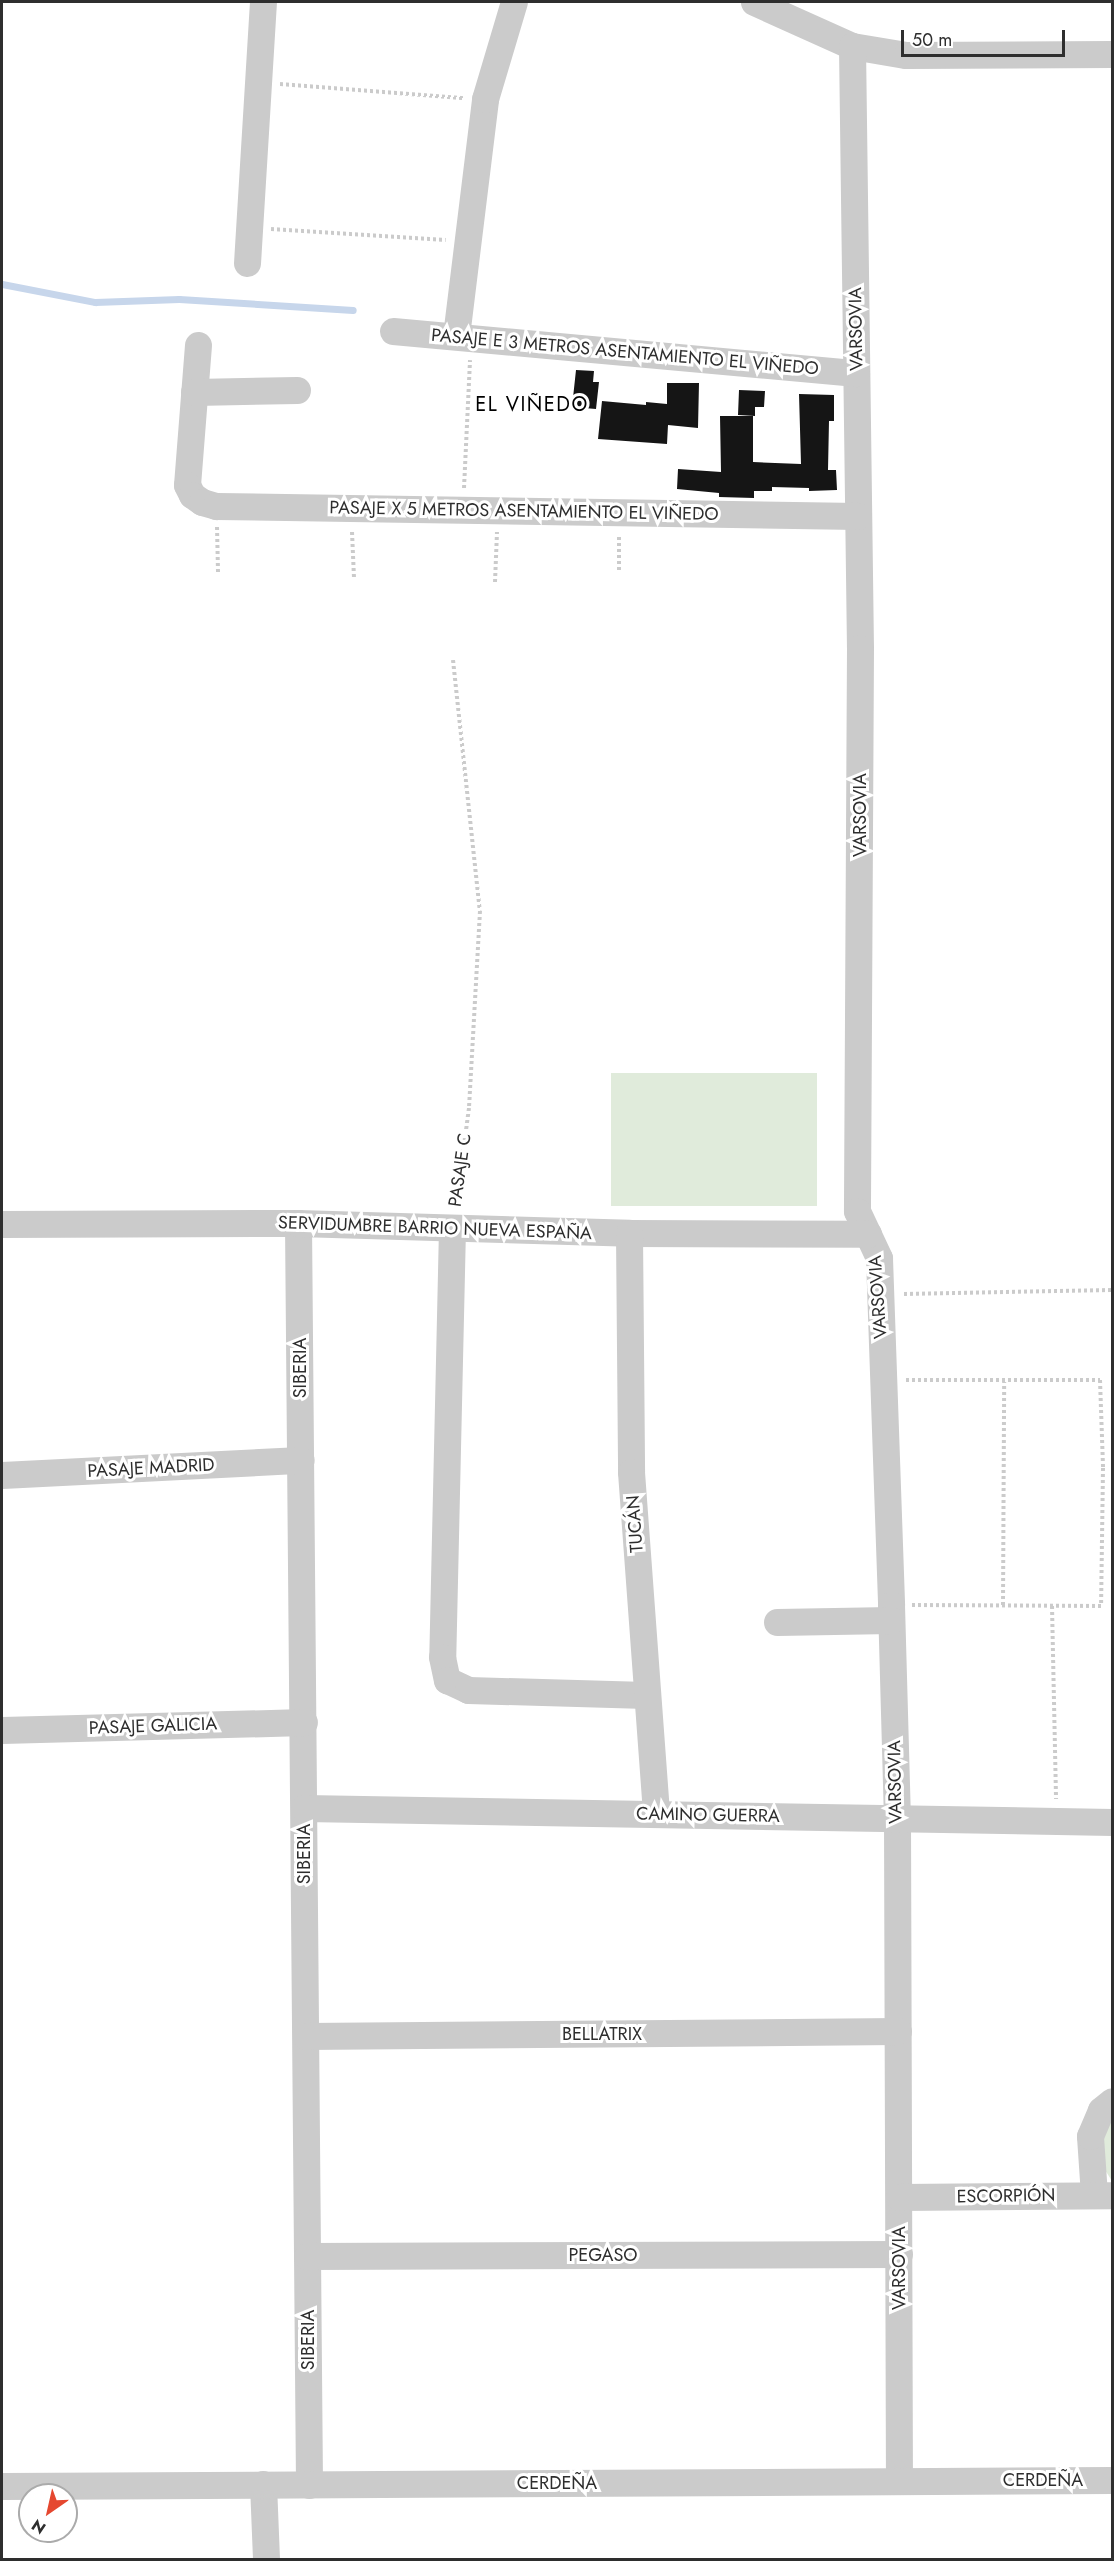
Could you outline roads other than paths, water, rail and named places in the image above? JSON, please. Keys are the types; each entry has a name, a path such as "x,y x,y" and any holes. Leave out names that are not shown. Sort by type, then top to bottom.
{"street":[{"path":"247,263 263,2"},
{"path":"464,337 468,241 485,99 514,2"},
{"path":"754,2 852,46 906,55 1113,54"},
{"name":"VARSOVIA","path":"852,46 858,516 857,1211 879,1258 891,1613 897,1818 899,2480"},
{"name":"PASAJE E 3 METROS ASENTAMIENTO EL VIÑEDO","path":"393,331 856,373"},
{"path":"198,345 194,392 297,390"},
{"name":"PASAJE X 5 METROS ASENTAMIENTO EL VIÑEDO","path":"194,392 187,485 192,495 202,502 216,506 858,516"},
{"name":"SERVIDUMBRE BARRIO NUEVA ESPAÑA","path":"2,1224 298,1223 629,1233 868,1234"},
{"name":"SIBERIA","path":"298,1223 309,2485"},
{"name":"PASAJE C","path":"452,1228 442,1657 447,1680 468,1690 646,1695"},
{"name":"TUCÁN","path":"629,1233 632,1473 656,1814"},
{"name":"PASAJE MADRID","path":"2,1475 301,1460"},
{"path":"777,1622 891,1613"},
{"name":"PASAJE GALICIA","path":"2,1731 304,1722"},
{"name":"CAMINO GUERRA","path":"304,1808 1113,1822"},
{"name":"BELLATRIX","path":"306,2036 898,2031"},
{"path":"1103,2195 1090,2136 1101,2110 1113,2101"},
{"name":"ESCORPIÓN","path":"898,2197 1103,2195"},
{"name":"PEGASO","path":"307,2256 899,2254"},
{"name":"CERDEÑA","path":"2,2486 1113,2480"},
{"path":"263,2484 266,2559"}],"waterway":[{"path":"2,284 95,302 179,299 353,310"}],"district":[{"name":"EL VIÑEDO","path":"532,404"}]}
